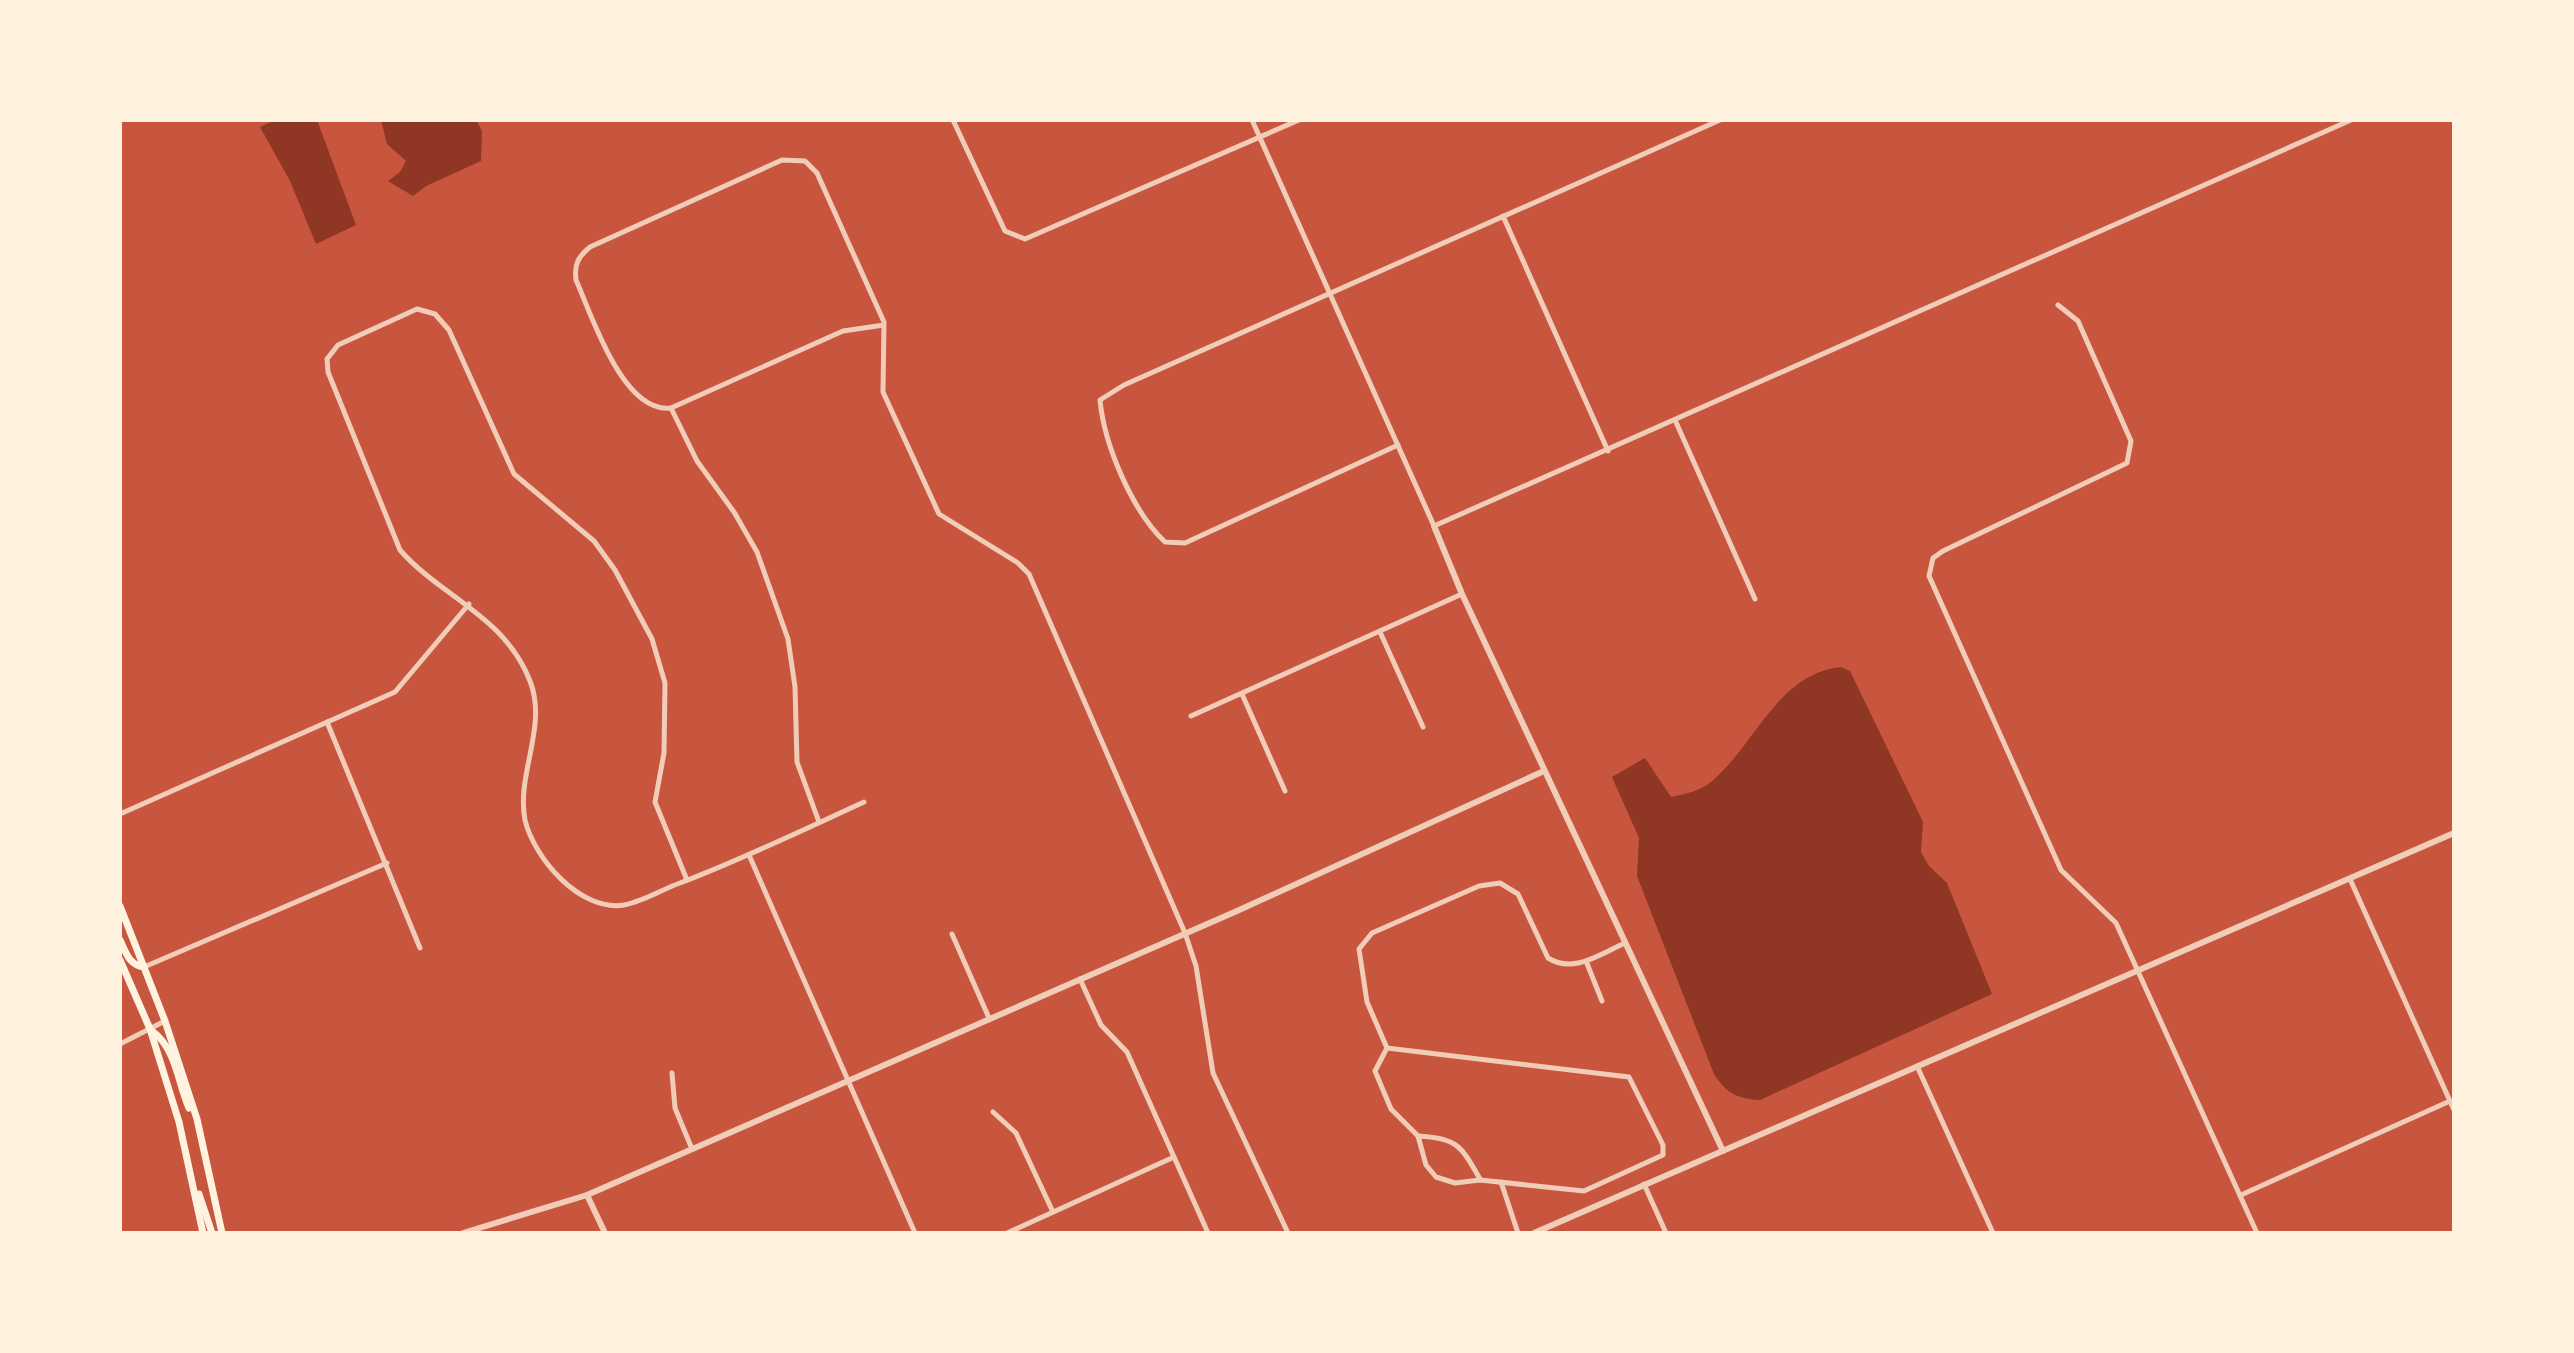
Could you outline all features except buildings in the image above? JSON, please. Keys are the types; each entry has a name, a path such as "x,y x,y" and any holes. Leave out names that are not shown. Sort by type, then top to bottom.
{"main road":[{"path":"120,906 165,1021 200,1132 222,1233"},
{"path":"120,940 135,966 144,967"},
{"path":"120,960 150,1029 179,1122 203,1233"},
{"path":"150,1029 163,1038 200,1132"},
{"path":"191,1173 212,1233"}],"street":[{"path":"953,120 1005,231 1025,239 1299,120"},
{"path":"1252,120 1462,594 1723,1151"},
{"path":"1398,445 1185,543 1165,542 1147,525 1103,430 1100,400 1124,385 1720,120"},
{"path":"1434,526 2351,120"},
{"path":"884,325 843,331 671,408 658,409 647,404 615,369 576,280 574,267 580,255 590,247 782,160 805,161 817,173 884,325 883,392 939,514 1018,563 1029,574 1185,933 1196,966 1213,1073 1288,1233"},
{"path":"1503,216 1608,451"},
{"path":"2058,305 2078,321 2131,441 2127,463 1943,551 1933,558 1929,576 2061,870 2116,923 2257,1233"},
{"path":"687,880 655,802 664,753 665,683 652,639 615,570 594,541 514,474 449,330 435,314 417,309 338,345 327,359 328,372 400,550 415,567 469,604 508,642 531,683 536,725 525,786 525,820 544,861 579,893 601,903 623,905 687,880 749,855 864,802"},
{"path":"671,408 697,461 734,512 757,552 788,639 795,687 797,762 819,822"},
{"path":"1675,420 1755,599"},
{"path":"1191,716 1462,594"},
{"path":"120,814 395,692 469,604"},
{"path":"1380,632 1423,727"},
{"path":"1242,694 1285,791"},
{"path":"327,722 420,948"},
{"path":"463,1233 587,1195 1185,933 1544,771"},
{"path":"1534,1233 2454,833"},
{"path":"749,855 915,1233"},
{"path":"144,967 387,863"},
{"path":"2350,879 2454,1110"},
{"path":"1387,1048 1367,1002 1359,960 1359,949 1372,933 1479,886 1500,883 1518,894 1548,958 1567,965 1586,961 1625,943"},
{"path":"952,934 989,1018"},
{"path":"1586,961 1602,1001"},
{"path":"1080,979 1101,1025 1127,1052 1208,1233"},
{"path":"120,1044 165,1021"},
{"path":"1387,1048 1632,1078 1663,1145 1661,1158 1584,1191 1480,1180 1455,1183 1436,1177 1426,1165 1418,1136 1391,1109 1375,1071 1387,1048"},
{"path":"1917,1066 1993,1233"},
{"path":"672,1073 675,1108 692,1149"},
{"path":"2241,1195 2450,1101"},
{"path":"993,1112 1016,1133 1053,1212"},
{"path":"1418,1136 1447,1138 1463,1150 1480,1180"},
{"path":"1007,1233 1174,1157"},
{"path":"1501,1182 1518,1233"},
{"path":"1644,1184 1666,1233"},
{"path":"587,1195 605,1233"}],"shaded area":[{"path":"275,120 317,120 356,225 316,244 290,181 260,127"},
{"path":"381,120 476,120 482,131 481,161 426,186 413,196 388,181 400,172 406,161 387,144"},
{"path":"1841,667 1850,671 1923,822 1921,852 1929,866 1947,883 1992,994 1760,1100 1745,1098 1733,1094 1714,1074 1637,876 1639,838 1612,777 1645,758 1671,797 1693,792 1712,781 1728,766 1784,696 1819,672"}]}
